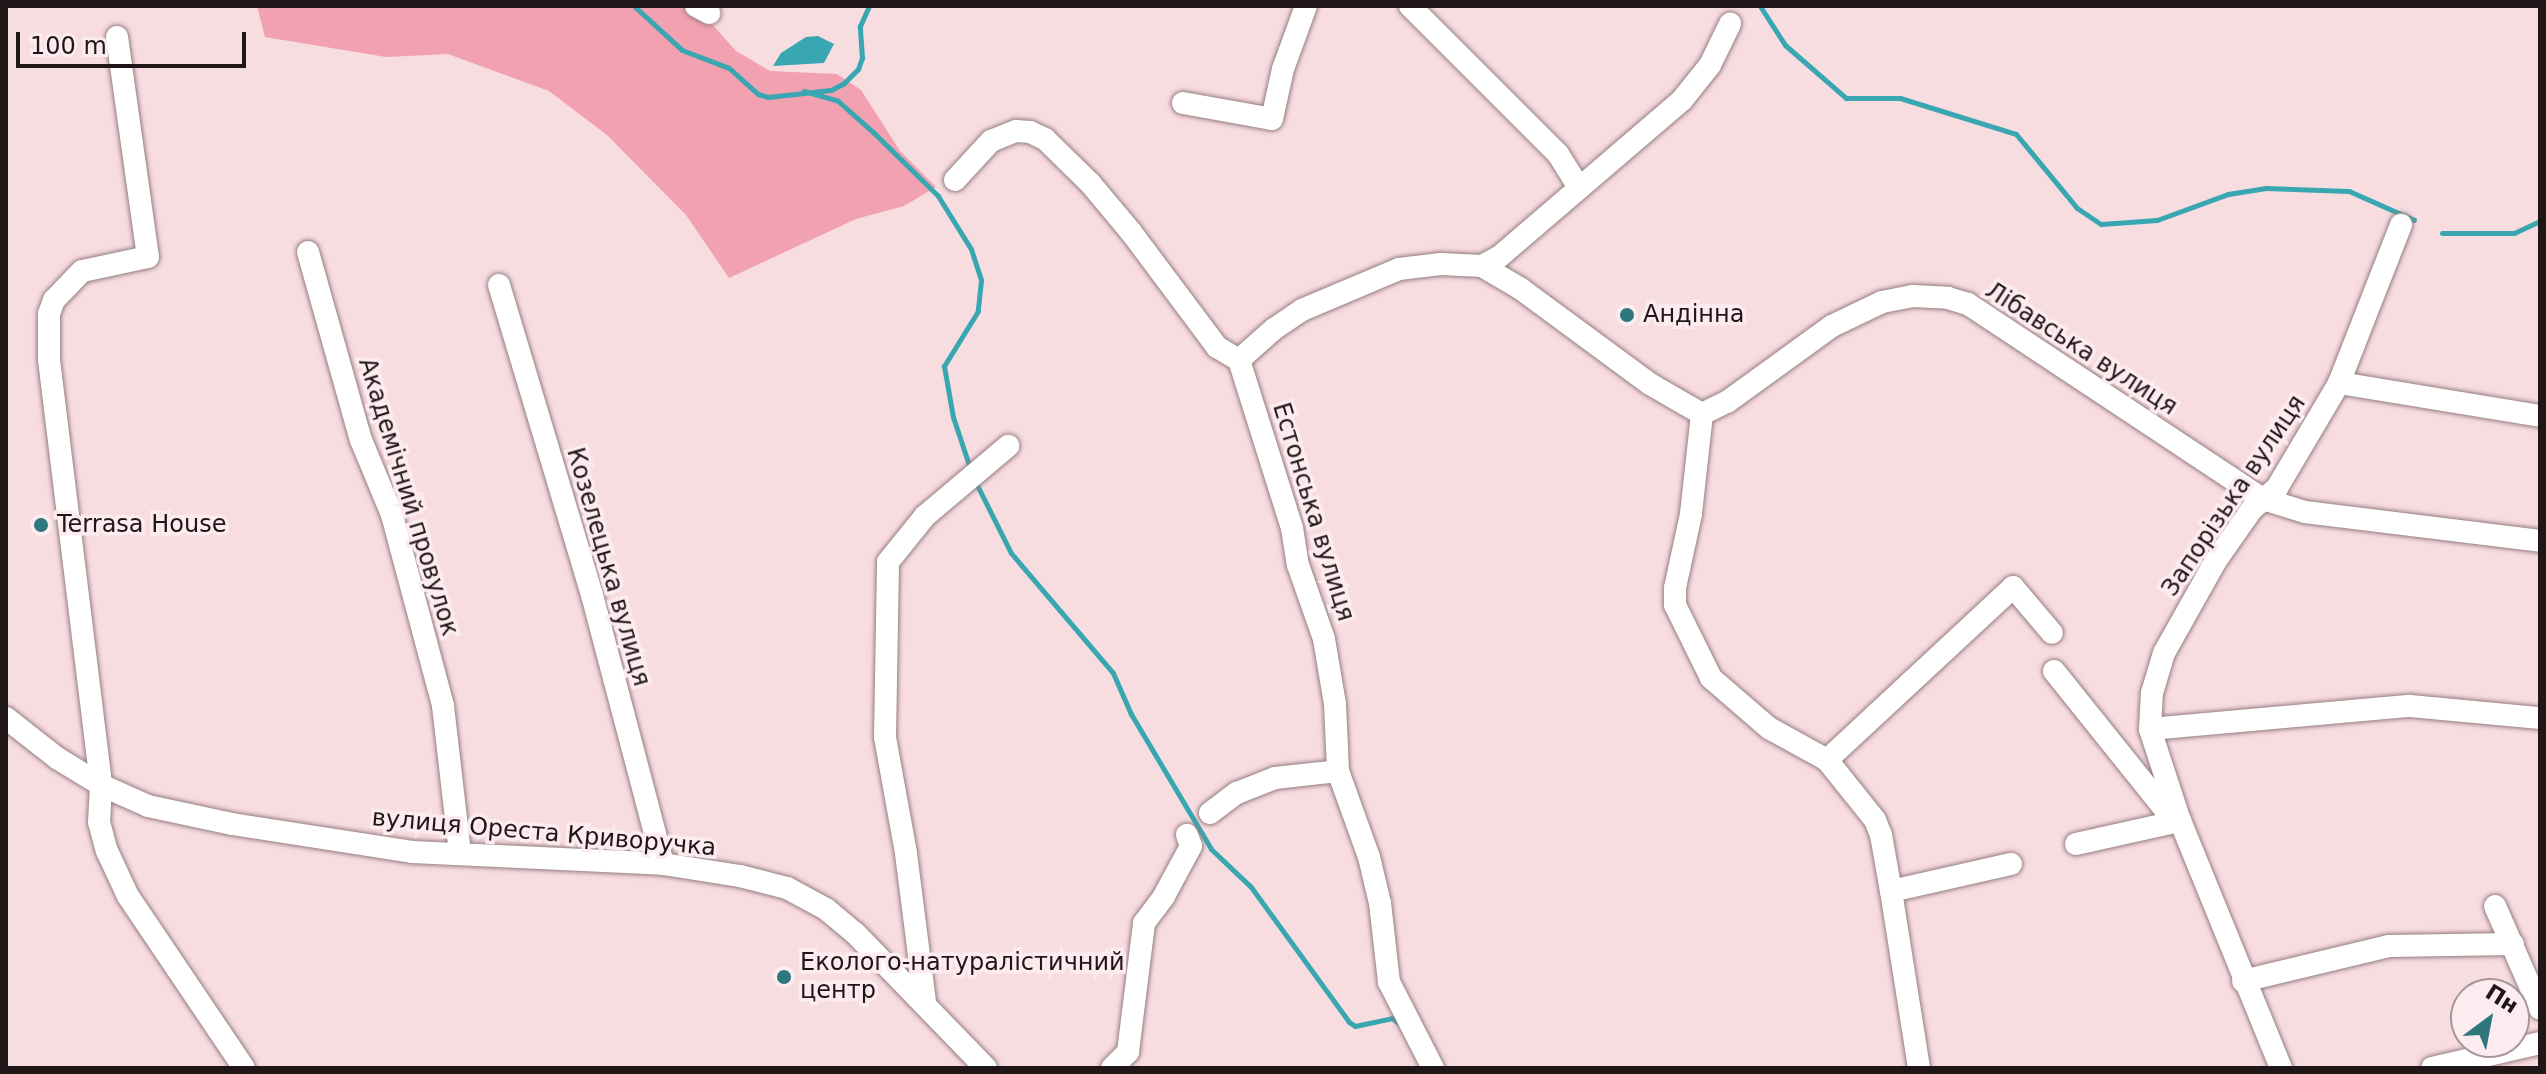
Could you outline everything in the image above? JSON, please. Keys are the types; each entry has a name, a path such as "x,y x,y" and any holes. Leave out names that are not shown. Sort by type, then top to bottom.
{"street":[{"path":"1183,103 1272,119 1283,69 1306,6"},
{"path":"1410,6 1558,154 1579,188"},
{"path":"1482,266 1499,257 1682,100 1710,65 1730,24"},
{"path":"117,37 148,257 82,271 54,300 49,314 49,360 101,785 99,822 107,851 128,896 244,1068"},
{"path":"955,180 991,141 1016,131 1030,132 1045,139 1111,208 1217,347 1239,360 1302,310 1399,269 1441,264 1482,266 1521,289 1650,384 1702,414 1691,514 1675,588 1675,605 1703,666 1721,688 1769,728 1827,760 1875,820 1881,835 1891,891 1919,1068"},
{"name":"Запорізька вулиця","path":"2281,1068 2180,821 2150,729 2152,693 2164,653 2215,562 2263,499 2277,488 2339,383 2401,225"},
{"name":"Академічний провулок","path":"308,252 361,440 392,515 443,706 460,854"},
{"name":"Козелецька вулиця","path":"499,285 592,595 663,864"},
{"name":"Лібавська вулиця","path":"1702,414 1727,402 1832,326 1882,302 1913,296 1948,298 1968,304 2263,499 2305,512 2540,541"},
{"name":"Естонська вулиця","path":"1239,360 1292,528 1298,565 1324,639 1335,704 1338,771 1373,872 1389,982 1433,1068"},
{"path":"2339,383 2540,416"},
{"path":"925,1002 906,853 885,737 888,562 925,516 1008,446"},
{"path":"1827,760 2013,587 2052,633"},
{"path":"2054,671 2142,776 2169,816 2180,821"},
{"path":"2150,729 2410,706 2540,718"},
{"name":"вулиця Ореста Криворучка","path":"6,718 36,743 101,785 148,806 232,824 412,852 663,864 740,876 801,894 855,933 986,1068"},
{"path":"1210,813 1237,793 1275,778 1338,771"},
{"path":"2076,844 2180,821"},
{"path":"1112,1068 1128,1052 1144,923 1164,896 1191,846 1187,835"},
{"path":"1891,891 2011,864"},
{"path":"2495,906 2540,1009"},
{"path":"2243,981 2389,946 2513,944"},
{"path":"2432,1068 2540,1043"}],"shaded area":[{"path":"257,6 701,6 710,22 736,51 770,71 837,74 861,90 900,151 936,187 904,206 856,219 729,278 686,215 607,135 549,91 448,54 386,57 265,37"}],"water":[{"path":"818,36 834,44 824,63 773,66 781,53 806,37"}],"waterway":[{"path":"634,6 682,50 729,68 758,94 768,97 831,90 844,83 858,69 862,58 860,26 869,6"},
{"path":"1760,6 1785,45 1846,98 1900,98 2016,134 2077,208 2101,224 2157,220 2228,194 2265,188 2349,191 2414,220"},
{"path":"804,91 838,101 874,133 938,196 971,249 981,280 978,311 944,366 953,417 970,468"},
{"path":"2442,233 2514,233 2540,221"},
{"path":"975,481 1011,553 1113,673 1131,714 1211,849 1251,887 1349,1022 1355,1026 1392,1018 1401,1025"}],"place":[{"name":"Андінна","path":"1627,315"},
{"name":"Terrasa House","path":"41,525"},
{"name":"Еколого-натуралістичний центр","path":"784,977"}]}
